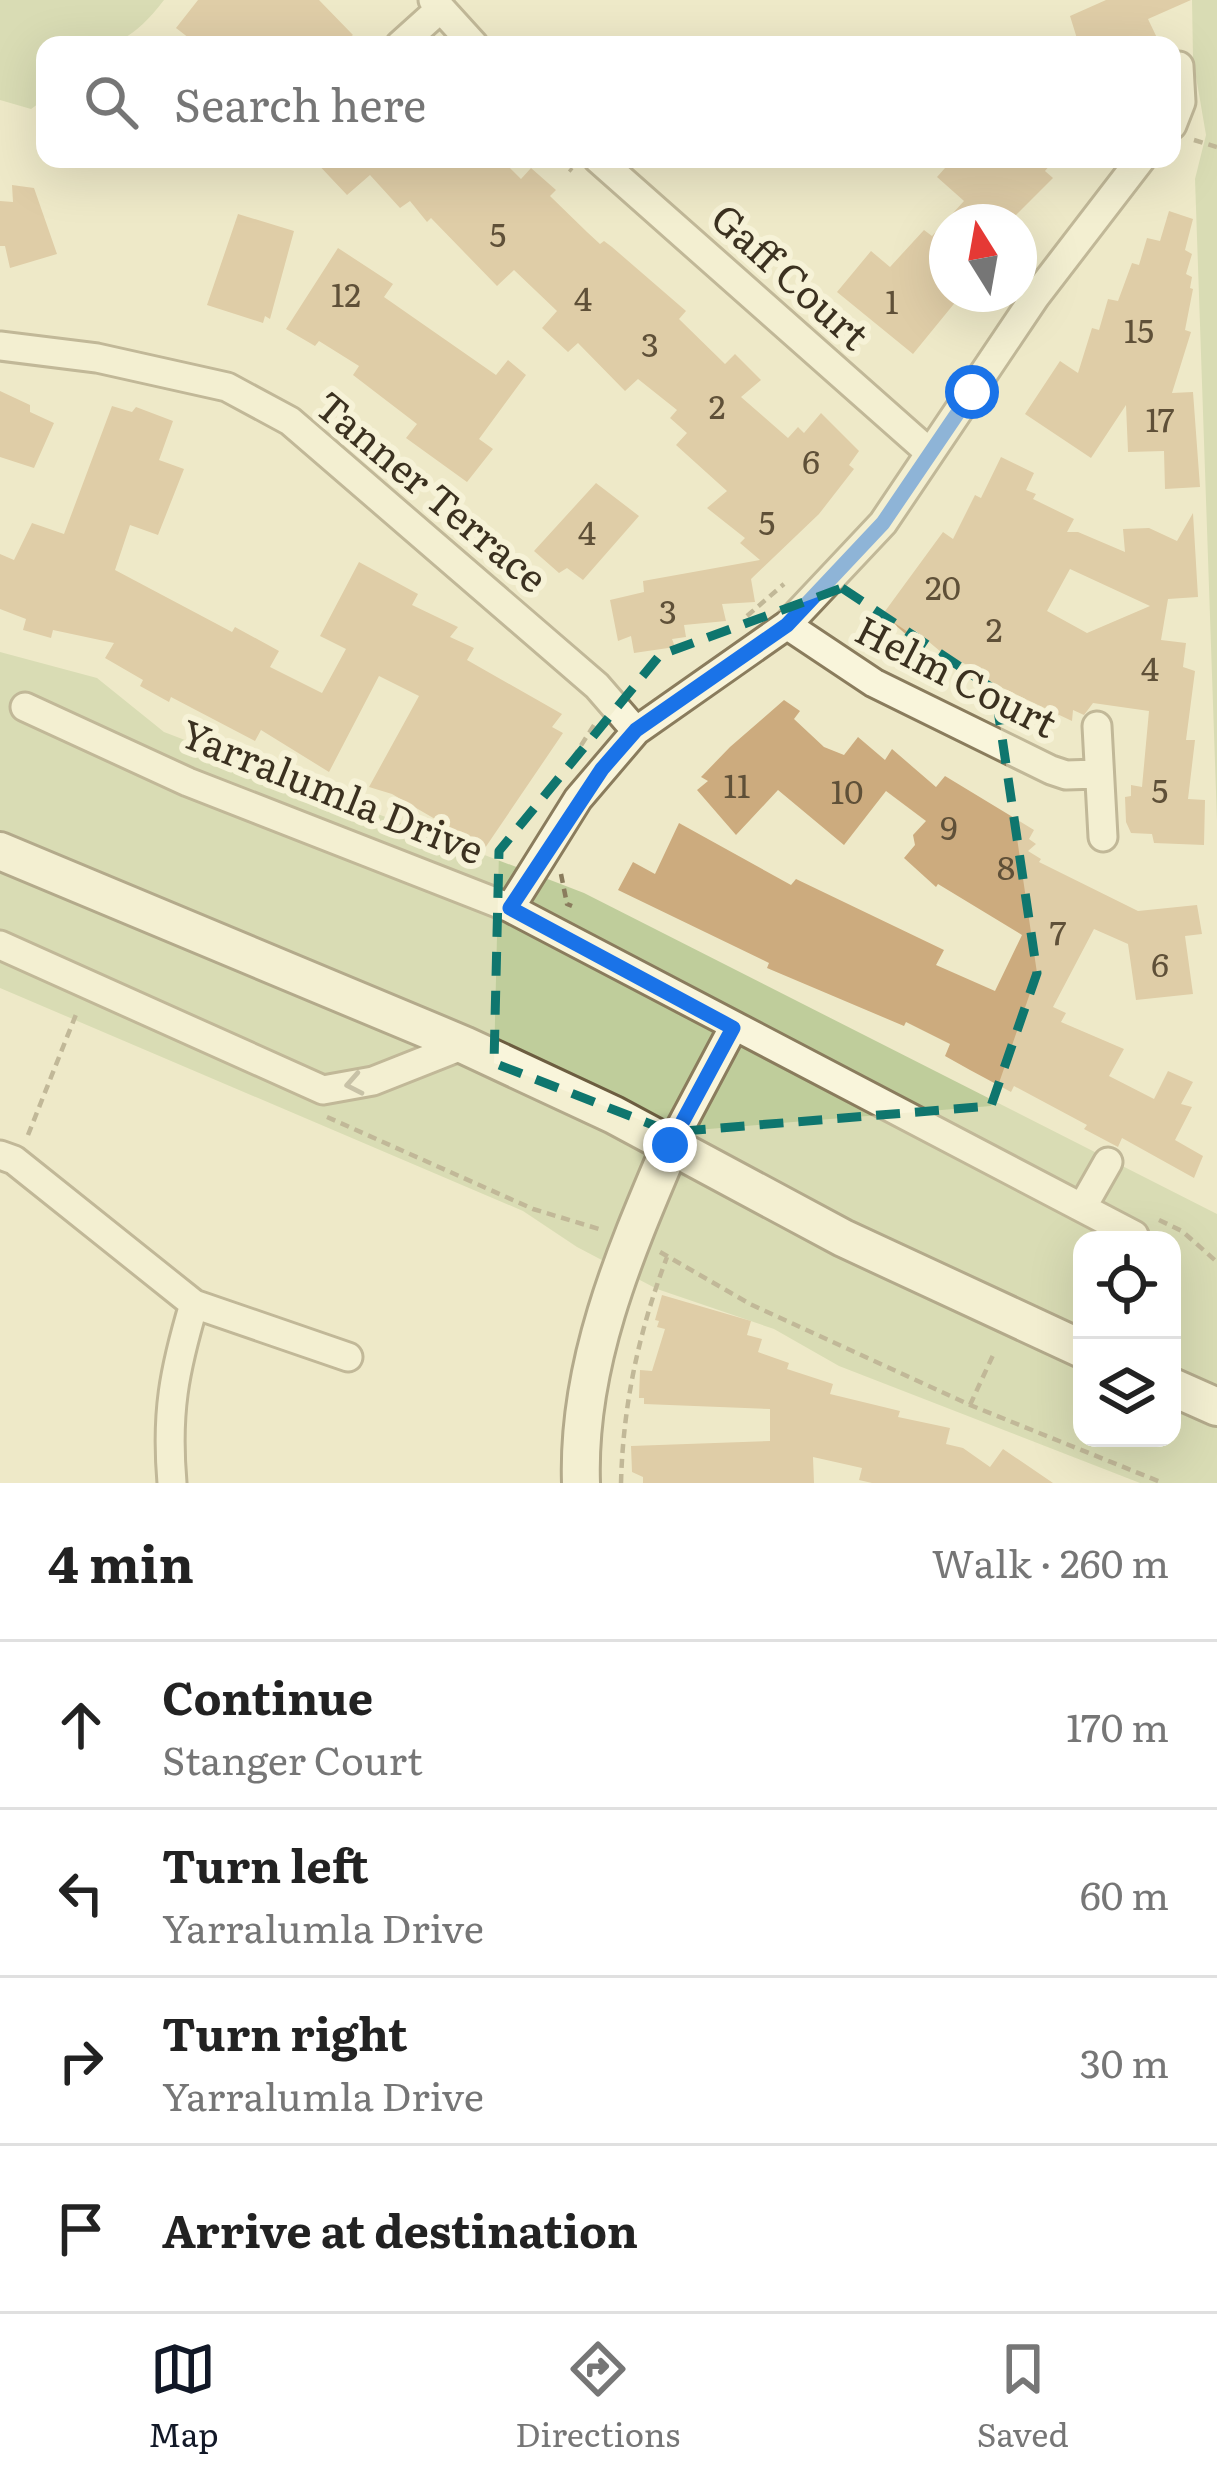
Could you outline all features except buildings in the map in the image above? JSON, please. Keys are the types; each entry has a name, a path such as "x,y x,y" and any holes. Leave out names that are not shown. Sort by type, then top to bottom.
{"main road":[{"path":"0,851 464,1046 670,1145 843,1238 1073,1344"},
{"path":"581,1483 587,1386 617,1272 670,1145"},
{"path":"1181,1392 1217,1407"}],"street":[{"path":"408,36 436,4 466,36"},
{"name":"Gaff Court","path":"588,168 930,452"},
{"path":"510,908 578,800 636,730 787,625 883,523 1035,297 1134,168"},
{"name":"Tanner Terrace","path":"0,346 98,358 227,387 290,421 334,454 617,706 636,730"},
{"name":"Helm Court","path":"787,625 874,682 1051,770 1066,775 1098,774"},
{"name":"Yarralumla Drive","path":"25,707 188,782 510,908 1127,1231"},
{"name":"Helm Court","path":"1097,726 1103,837"},
{"path":"0,945 322,1090 373,1081 464,1046"},
{"path":"670,1145 733,1028"},
{"path":"0,1155 14,1160 90,1218 194,1304 348,1357"},
{"path":"1083,1206 1108,1162"},
{"path":"172,1483 168,1416 175,1368 194,1304"}],"path":[{"path":"739,624 785,583"},
{"path":"564,773 599,717 617,706"},
{"path":"26,1140 79,1008"},
{"path":"317,1113 533,1209 631,1238 750,1304 970,1405 1163,1483"},
{"path":"621,1483 629,1385 644,1321 667,1257"},
{"path":"970,1405 994,1353"}],"highlighted area":[{"path":"842,588 995,690 1037,973 991,1106 671,1132 494,1063 499,851 660,655"}],"green space":[{"path":"0,0 164,0 128,36 36,36 36,105 31,109 0,100"},
{"path":"1192,0 1217,0 1217,821 1195,179 1206,135 1193,59"},
{"path":"0,652 97,678 164,732 584,893 1217,1214 1217,1483 1140,1483 839,1366 774,1329 657,1289 577,1247 523,1211 0,988"}],"route":[{"path":"670,1145 733,1028 510,908 578,800 636,730 787,625 883,523 972,392"}]}
